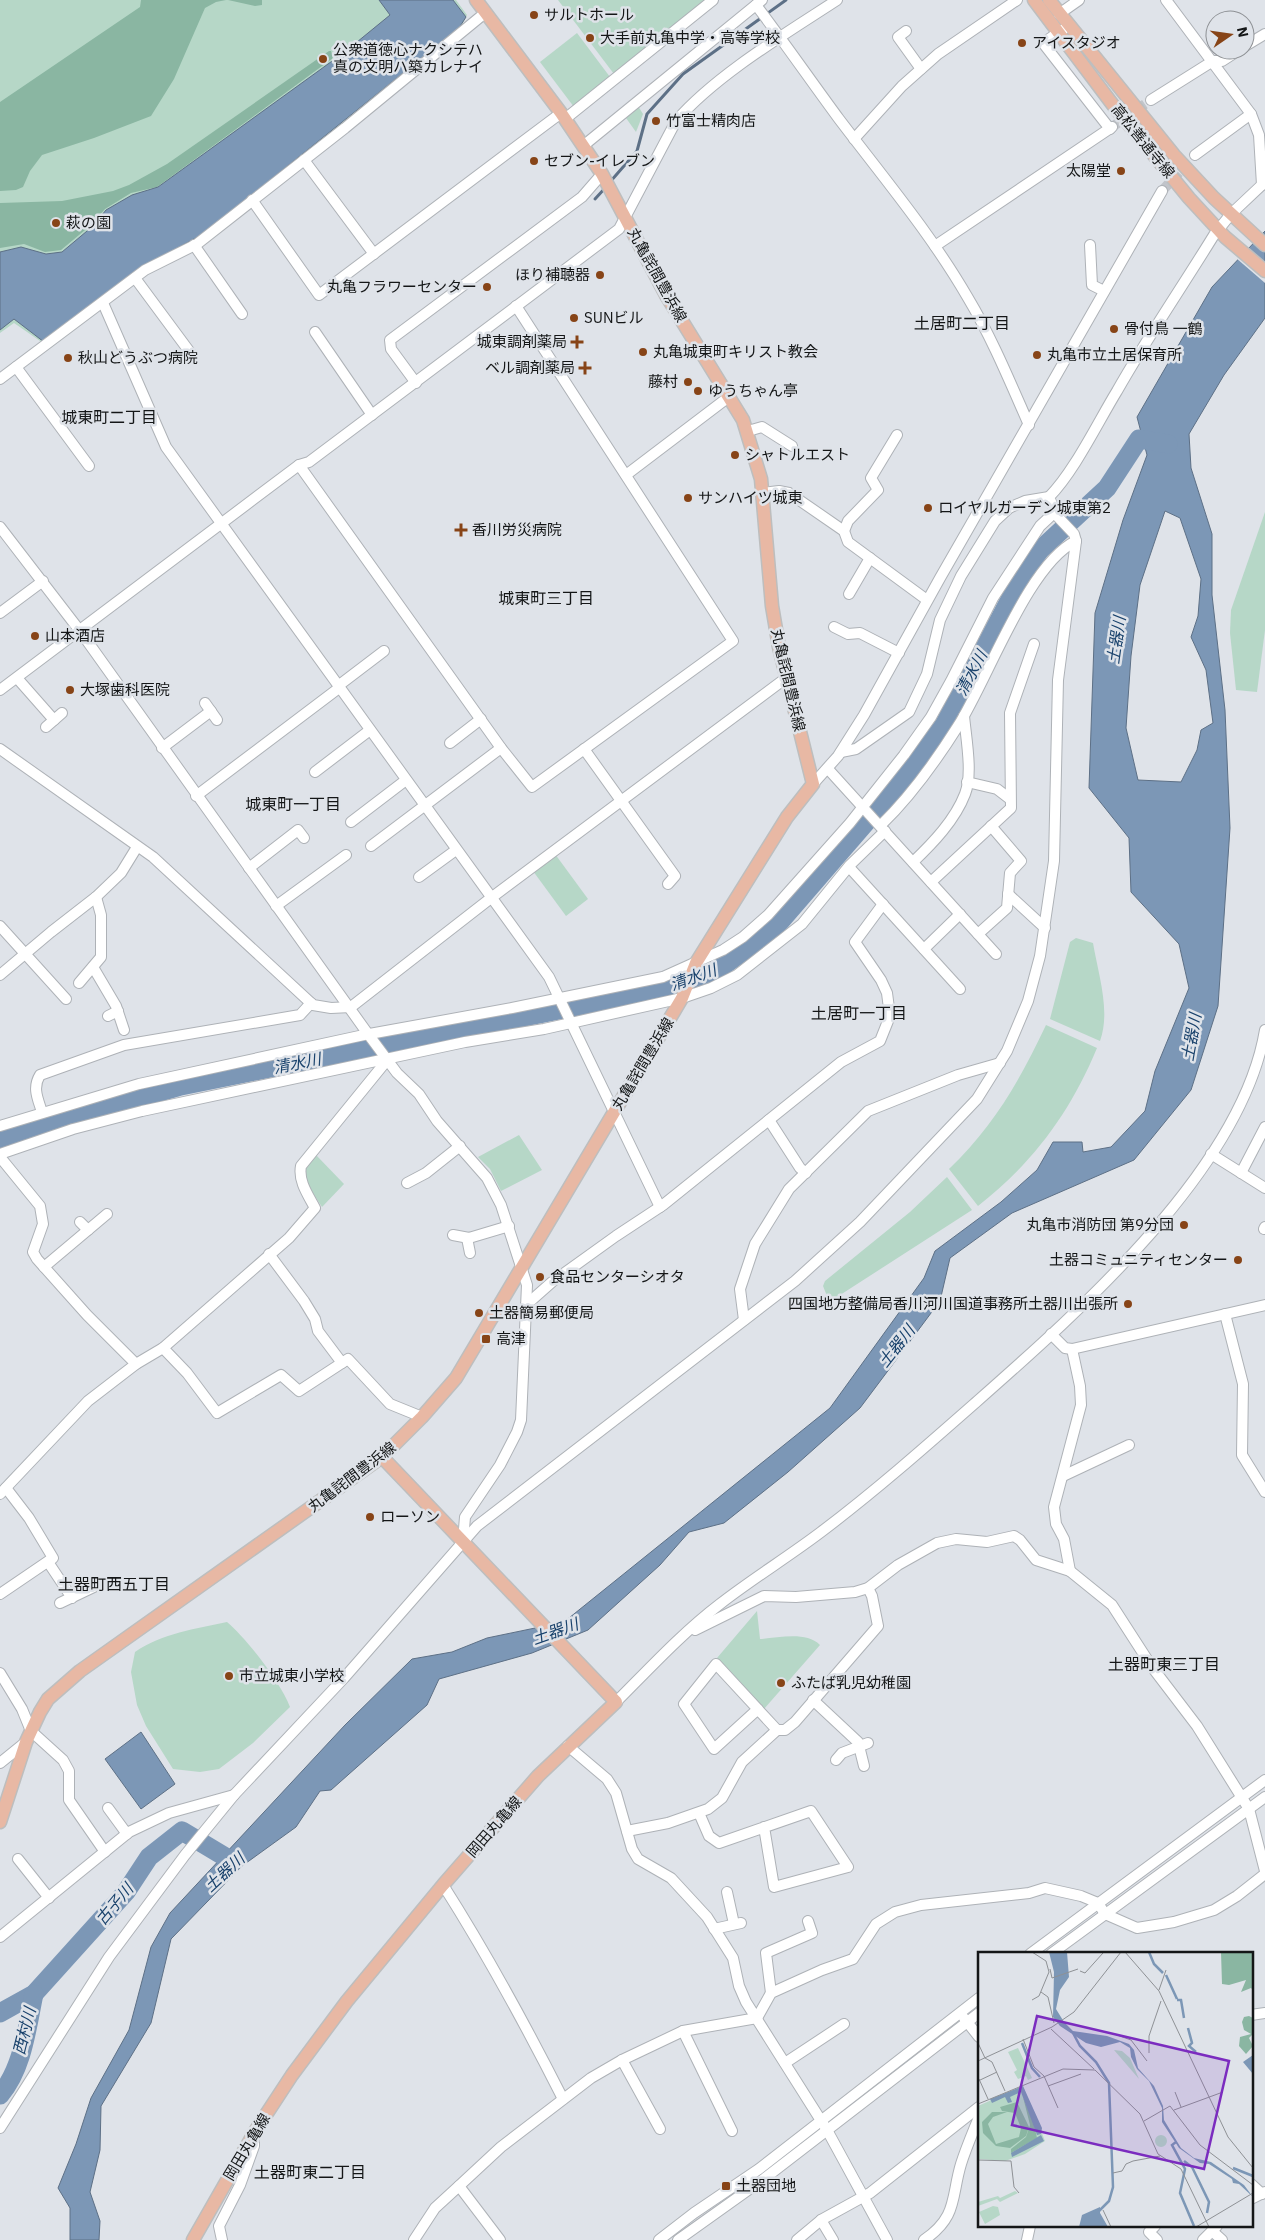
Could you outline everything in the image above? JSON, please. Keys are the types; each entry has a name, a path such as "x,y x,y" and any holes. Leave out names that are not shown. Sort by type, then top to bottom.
{"main road":[{"name":"丸亀詫間豊浜線","path":"0,1822 28,1737 48,1699 66,1681 382,1457 422,1417 456,1378 682,998 696,963 787,816 814,784 786,678 772,606 762,493 758,466 748,431 730,396 666,295 603,176 563,116 476,0"},
{"name":"高松善通寺線","path":"1034,0 1057,33 1162,167 1222,233 1265,271"},
{"name":"高松善通寺線","path":"1049,0 1174,155 1234,217 1265,245"},
{"path":"382,1457 613,1700"},
{"name":"岡田丸亀線","path":"193,2240 254,2134 319,2036 443,1885 538,1776 613,1700"}],"street":[{"path":"252,200 319,295 563,116 713,0"},
{"path":"0,690 299,466 309,462 416,383 619,229 676,121 688,107 698,97 837,0"},
{"path":"854,139 921,68 938,54 1017,0"},
{"path":"1059,14 1079,0"},
{"path":"841,752 856,749 909,712 927,674 940,620 963,573 995,521 1009,508 1025,501 1049,497 1084,446 1117,390 1222,233 1264,184 1262,133 1251,114 1213,61 1166,0"},
{"path":"583,146 761,9 780,39 854,139 909,208 935,246 968,298 1005,369 1028,425"},
{"path":"0,379 145,270 194,245 304,160 485,13"},
{"path":"935,246 1111,128 1043,43 1069,25"},
{"path":"906,31 898,37 921,68"},
{"path":"1150,100 1213,61 1224,60"},
{"path":"1195,155 1251,114"},
{"path":"304,160 374,254"},
{"path":"416,383 391,349 390,340 582,197 603,176"},
{"path":"814,784 841,752 864,715 940,578 1162,191"},
{"path":"194,245 242,314"},
{"path":"1090,245 1092,285 1104,291"},
{"path":"135,278 192,355"},
{"path":"103,303 166,447 549,977 660,1207"},
{"path":"299,466 501,748 532,787 733,641 516,306"},
{"path":"315,332 372,415"},
{"path":"16,367 89,466"},
{"path":"626,475 730,396"},
{"path":"748,431 762,427 792,446"},
{"path":"844,531 848,521 878,490 870,478 897,435"},
{"path":"762,493 779,491 789,493 844,531 848,542 928,600"},
{"path":"0,2128 110,1957 203,1832 234,1795 344,1678 477,1526 795,1280 860,1222 978,1098 1000,1064 1028,1001 1040,956 1054,861 1058,680 1075,538 1056,514 1049,497"},
{"path":"0,1126 139,1084 368,1034 512,1008 663,977 723,950 743,937 768,915 864,807 931,717 952,681 993,598 1040,526 1056,514"},
{"path":"1,531 43,581 80,631 196,796 351,1007 368,1034 488,1178 494,1189 509,1226 527,1285 521,1420 517,1432 500,1464 465,1517 463,1541"},
{"path":"136,1364 87,1315 33,1252 43,1224 40,1206 0,1155 73,1129 240,1088 682,998 737,975 756,962 802,924 923,778 964,715 1014,618 1042,572 1075,538"},
{"path":"849,594 870,558"},
{"path":"940,578 963,573"},
{"path":"0,613 43,581"},
{"path":"860,633 865,622"},
{"path":"834,627 848,634 860,633 899,653"},
{"path":"931,882 1011,808 1010,713 1034,644"},
{"path":"196,796 384,651"},
{"path":"16,678 54,720"},
{"path":"0,748 153,857 311,1003 331,1008 351,1007 491,898 786,678"},
{"path":"162,748 211,711"},
{"path":"913,862 931,844 951,818 966,793 968,770 964,715"},
{"path":"450,743 481,719"},
{"path":"315,772 370,730"},
{"path":"371,846 391,838 425,807 501,748"},
{"path":"584,748 676,876 668,884"},
{"path":"828,769 996,954"},
{"path":"351,822 406,780"},
{"path":"967,782 997,789 1010,799"},
{"path":"978,934 1007,908 1010,873 1021,861 991,826"},
{"path":"249,868 298,830 304,838"},
{"path":"0,976 96,898 121,873 137,847"},
{"path":"419,877 456,850"},
{"path":"276,906 346,855"},
{"path":"849,866 960,989"},
{"path":"1008,894 1045,928"},
{"path":"80,983 106,955 101,915 96,898"},
{"path":"526,1305 568,1271 660,1207 841,1062 880,1041 890,1016 887,993 881,980 855,942 883,904"},
{"path":"924,949 960,914"},
{"path":"0,926 24,955 30,958 66,999"},
{"path":"93,967 113,1014 124,1030"},
{"path":"42,1112 36,1093 36,1081 40,1075 124,1045 300,1015 311,1003"},
{"path":"613,1700 719,1604 822,1531 916,1455 1051,1334 1126,1260 1169,1212 1212,1154 1244,1100 1262,1059 1265,1030"},
{"path":"0,1594 53,1558 29,1518 3,1491 88,1401 136,1364 163,1348 289,1238 315,1208 302,1181 301,1166 388,1059"},
{"path":"744,1320 740,1289 755,1244 789,1189 868,1111 958,1075 1000,1064"},
{"path":"770,1120 800,1168 806,1173"},
{"path":"1241,1173 1265,1127"},
{"path":"407,1183 426,1172 460,1146"},
{"path":"1212,1154 1265,1188"},
{"path":"44,1267 107,1214"},
{"path":"80,1222 88,1230"},
{"path":"453,1235 467,1238 509,1226"},
{"path":"467,1238 470,1253"},
{"path":"269,1254 304,1301 315,1319 318,1331 342,1363"},
{"path":"1051,1334 1064,1348 1072,1349 1265,1305"},
{"path":"1225,1314 1243,1384 1242,1456 1265,1492"},
{"path":"163,1348 187,1373 217,1413 281,1375 299,1391 348,1359 390,1404 422,1417"},
{"path":"1070,1571 1064,1539 1056,1524 1054,1507 1081,1405 1080,1386 1072,1349"},
{"path":"1063,1476 1129,1445"},
{"path":"682,1637 764,1596 796,1597 855,1592 868,1588 898,1565 924,1549 942,1542 956,1539 987,1542 1014,1536 1020,1540 1036,1560 1070,1571 1112,1604 1152,1667 1196,1726 1249,1809 1265,1872 1237,1896 1214,1910 1174,1922 1137,1928 1106,1914 1098,1903 1067,1892 1045,1888 1029,1893 920,1905 895,1912 876,1924 853,1959 822,1970 771,1993"},
{"path":"48,1562 72,1598"},
{"path":"60,1603 100,1584"},
{"path":"627,1831 668,1823 699,1813 708,1809 722,1798 742,1762 778,1730 785,1730 795,1722 878,1626 872,1596 868,1588"},
{"path":"758,1709 714,1749 684,1704 716,1664 778,1730"},
{"path":"0,1673 4,1689 22,1709 28,1737 63,1760 69,1771 69,1800 105,1852"},
{"path":"813,1700 858,1742 863,1744"},
{"path":"0,1763 28,1737"},
{"path":"836,1760 842,1753 863,1744"},
{"path":"863,1744 864,1766"},
{"path":"568,1746 607,1779 622,1807 632,1849 638,1859 671,1878 707,1917 733,1958 739,1986 824,2126 887,2240"},
{"path":"1033,1952 1265,1780"},
{"path":"0,1938 126,1834 169,1813 234,1795"},
{"path":"1054,1952 1265,1797"},
{"path":"108,1808 126,1834"},
{"path":"699,1813 709,1836 719,1843 764,1827 811,1811 848,1868 774,1888 764,1827"},
{"path":"18,1859 49,1898"},
{"path":"443,1885 476,1936 526,2026 563,2099"},
{"path":"714,1929 737,1924 727,1892"},
{"path":"757,2018 771,1993 766,1953 812,1933 808,1921"},
{"path":"678,2240 824,2126 978,1999"},
{"path":"961,2013 978,2036"},
{"path":"1252,2016 1265,2013"},
{"path":"660,2240 694,2213 824,2126 978,2014"},
{"path":"414,2240 435,2208 459,2186 501,2148 591,2078 622,2060 683,2031 757,2018"},
{"path":"785,2063 844,2024"},
{"path":"683,2031 732,2131"},
{"path":"622,2060 660,2130"},
{"path":"797,2240 822,2220 863,2196 978,2107"},
{"path":"924,2240 937,2232 953,2207 961,2165 978,2120"},
{"path":"222,2240 219,2226 240,2185 254,2146 254,2134"},
{"path":"1252,2185 1263,2193"},
{"path":"459,2186 500,2240"},
{"path":"822,2220 833,2240"},
{"path":"1153,2228 1149,2232 1157,2240"},
{"path":"1203,2240 1215,2229 1222,2240"}],"green space":[{"path":"0,0 456,0 467,15 460,29 203,235 147,266 43,343 14,323 0,333"},
{"path":"141,0 226,0 216,2 205,8 174,79 151,116 94,138 42,155 30,171 23,187 16,190 0,191 0,102 140,7"},
{"path":"228,0 262,0 262,5 255,6"},
{"path":"558,0 705,0 614,74"},
{"path":"577,33 610,77 574,107 540,62"},
{"path":"331,51 333,58 157,187 131,193 105,209 91,225 61,250 45,252 24,244 0,248 0,203 62,201 113,191 129,185 167,164"},
{"path":"638,106 643,114 636,132 626,118"},
{"path":"1265,512 1265,630 1257,692 1236,690 1230,633 1231,610"},
{"path":"555,854 588,899 566,916 533,871"},
{"path":"1076,938 1093,943 1104,1005 1103,1029 1100,1041 1050,1019 1070,942"},
{"path":"1046,1025 1097,1048 1075,1094 1048,1135 1016,1172 978,1206 949,1169 965,1153 1005,1102"},
{"path":"519,1135 542,1170 501,1191 490,1169 478,1157"},
{"path":"316,1155 344,1184 322,1207 305,1181 305,1169"},
{"path":"947,1177 972,1210 837,1297 827,1296 823,1286 825,1281 910,1212"},
{"path":"757,1611 760,1639 800,1637 807,1638 820,1645 764,1709 717,1658"},
{"path":"227,1622 263,1662 286,1697 290,1707 253,1743 219,1769 200,1772 173,1769 146,1726 137,1705 131,1672 135,1652 168,1636"}],"water":[{"path":"379,0 453,0 466,17 459,28 203,234 147,265 44,342 14,319 0,330 0,252 21,247 46,254 62,252 93,226 106,210 132,195 158,187 346,51 390,15"},
{"name":"土器川","path":"1265,231 1265,318 1224,375 1189,434 1191,468 1212,534 1212,595 1225,710 1230,828 1218,1006 1191,1090 1134,1160 1012,1213 950,1258 940,1301 860,1408 788,1472 724,1523 689,1532 660,1565 588,1630 532,1653 439,1679 427,1705 331,1790 320,1791 296,1827 242,1866 171,1939 151,2023 101,2106 100,2150 90,2192 100,2221 99,2240 70,2240 70,2208 58,2188 76,2144 91,2098 129,2030 151,1947 170,1913 345,1725 412,1659 452,1652 487,1638 564,1622 830,1408 924,1278 935,1251 1001,1202 1037,1170 1053,1142 1082,1142 1083,1152 1111,1147 1145,1111 1155,1071 1189,988 1179,944 1131,892 1129,838 1089,788 1095,613 1123,520 1147,455 1137,417 1212,287","holes":["1165,511 1180,518 1201,579 1198,616 1191,637 1206,670 1213,723 1201,730 1197,750 1181,782 1138,780 1126,728 1131,656 1140,585"]},
{"path":"141,1732 175,1784 141,1809 105,1759"}],"pier":[{"path":"1246,247 1265,263 1265,283 1236,258"}],"waterway":[{"path":"610,182 637,151 647,114 683,74 786,0"},
{"path":"595,199 606,187"},
{"name":"清水川","path":"0,1139 181,1086 658,990 713,973 772,931 906,776 944,725 1026,569 1040,550 1107,488 1139,439 1168,444"},
{"name":"古子川","path":"0,2013 34,1994 126,1892 149,1857 182,1831 232,1861"},
{"name":"西村川","path":"0,2095 8,2084 19,2060 34,1994"}],"tunnel":[{"path":"1112,127 1151,100"},
{"path":"1162,191 1195,155"}],"place":[{"name":"サルトホール","path":"534,15"},
{"name":"大手前丸亀中学・高等学校","path":"590,38"},
{"name":"アイスタジオ","path":"1022,43"},
{"name":"公衆道徳心ナクシテハ 真の文明ハ築カレナイ","path":"323,59"},
{"name":"竹富士精肉店","path":"656,121"},
{"name":"セブン-イレブン","path":"534,161"},
{"name":"太陽堂","path":"1121,171"},
{"name":"萩の園","path":"56,223"},
{"name":"ほり補聴器","path":"600,275"},
{"name":"丸亀フラワーセンター","path":"487,287"},
{"name":"SUNビル","path":"574,318"},
{"name":"骨付鳥 一鶴","path":"1114,329"},
{"name":"城東調剤薬局","path":"577,342"},
{"name":"丸亀城東町キリスト教会","path":"643,352"},
{"name":"丸亀市立土居保育所","path":"1037,355"},
{"name":"秋山どうぶつ病院","path":"68,358"},
{"name":"ベル調剤薬局","path":"585,368"},
{"name":"藤村","path":"688,382"},
{"name":"ゆうちゃん亭","path":"698,391"},
{"name":"シャトルエスト","path":"735,455"},
{"name":"サンハイツ城東","path":"688,498"},
{"name":"ロイヤルガーデン城東第2","path":"928,508"},
{"name":"香川労災病院","path":"461,530"},
{"name":"山本酒店","path":"35,636"},
{"name":"大塚歯科医院","path":"70,690"},
{"name":"丸亀市消防団 第9分団","path":"1184,1225"},
{"name":"土器コミュニティセンター","path":"1238,1260"},
{"name":"食品センターシオタ","path":"540,1277"},
{"name":"四国地方整備局香川河川国道事務所土器川出張所","path":"1128,1304"},
{"name":"土器簡易郵便局","path":"479,1313"},
{"name":"高津","path":"486,1339"},
{"name":"ローソン","path":"370,1517"},
{"name":"市立城東小学校","path":"229,1676"},
{"name":"ふたば乳児幼稚園","path":"781,1683"},
{"name":"土器団地","path":"726,2186"}],"district":[{"name":"土居町二丁目","path":"962,323"},
{"name":"城東町二丁目","path":"109,417"},
{"name":"城東町三丁目","path":"546,598"},
{"name":"城東町一丁目","path":"293,804"},
{"name":"土居町一丁目","path":"859,1013"},
{"name":"土器町西五丁目","path":"114,1584"},
{"name":"土器町東三丁目","path":"1164,1664"},
{"name":"土器町東二丁目","path":"310,2172"}]}
